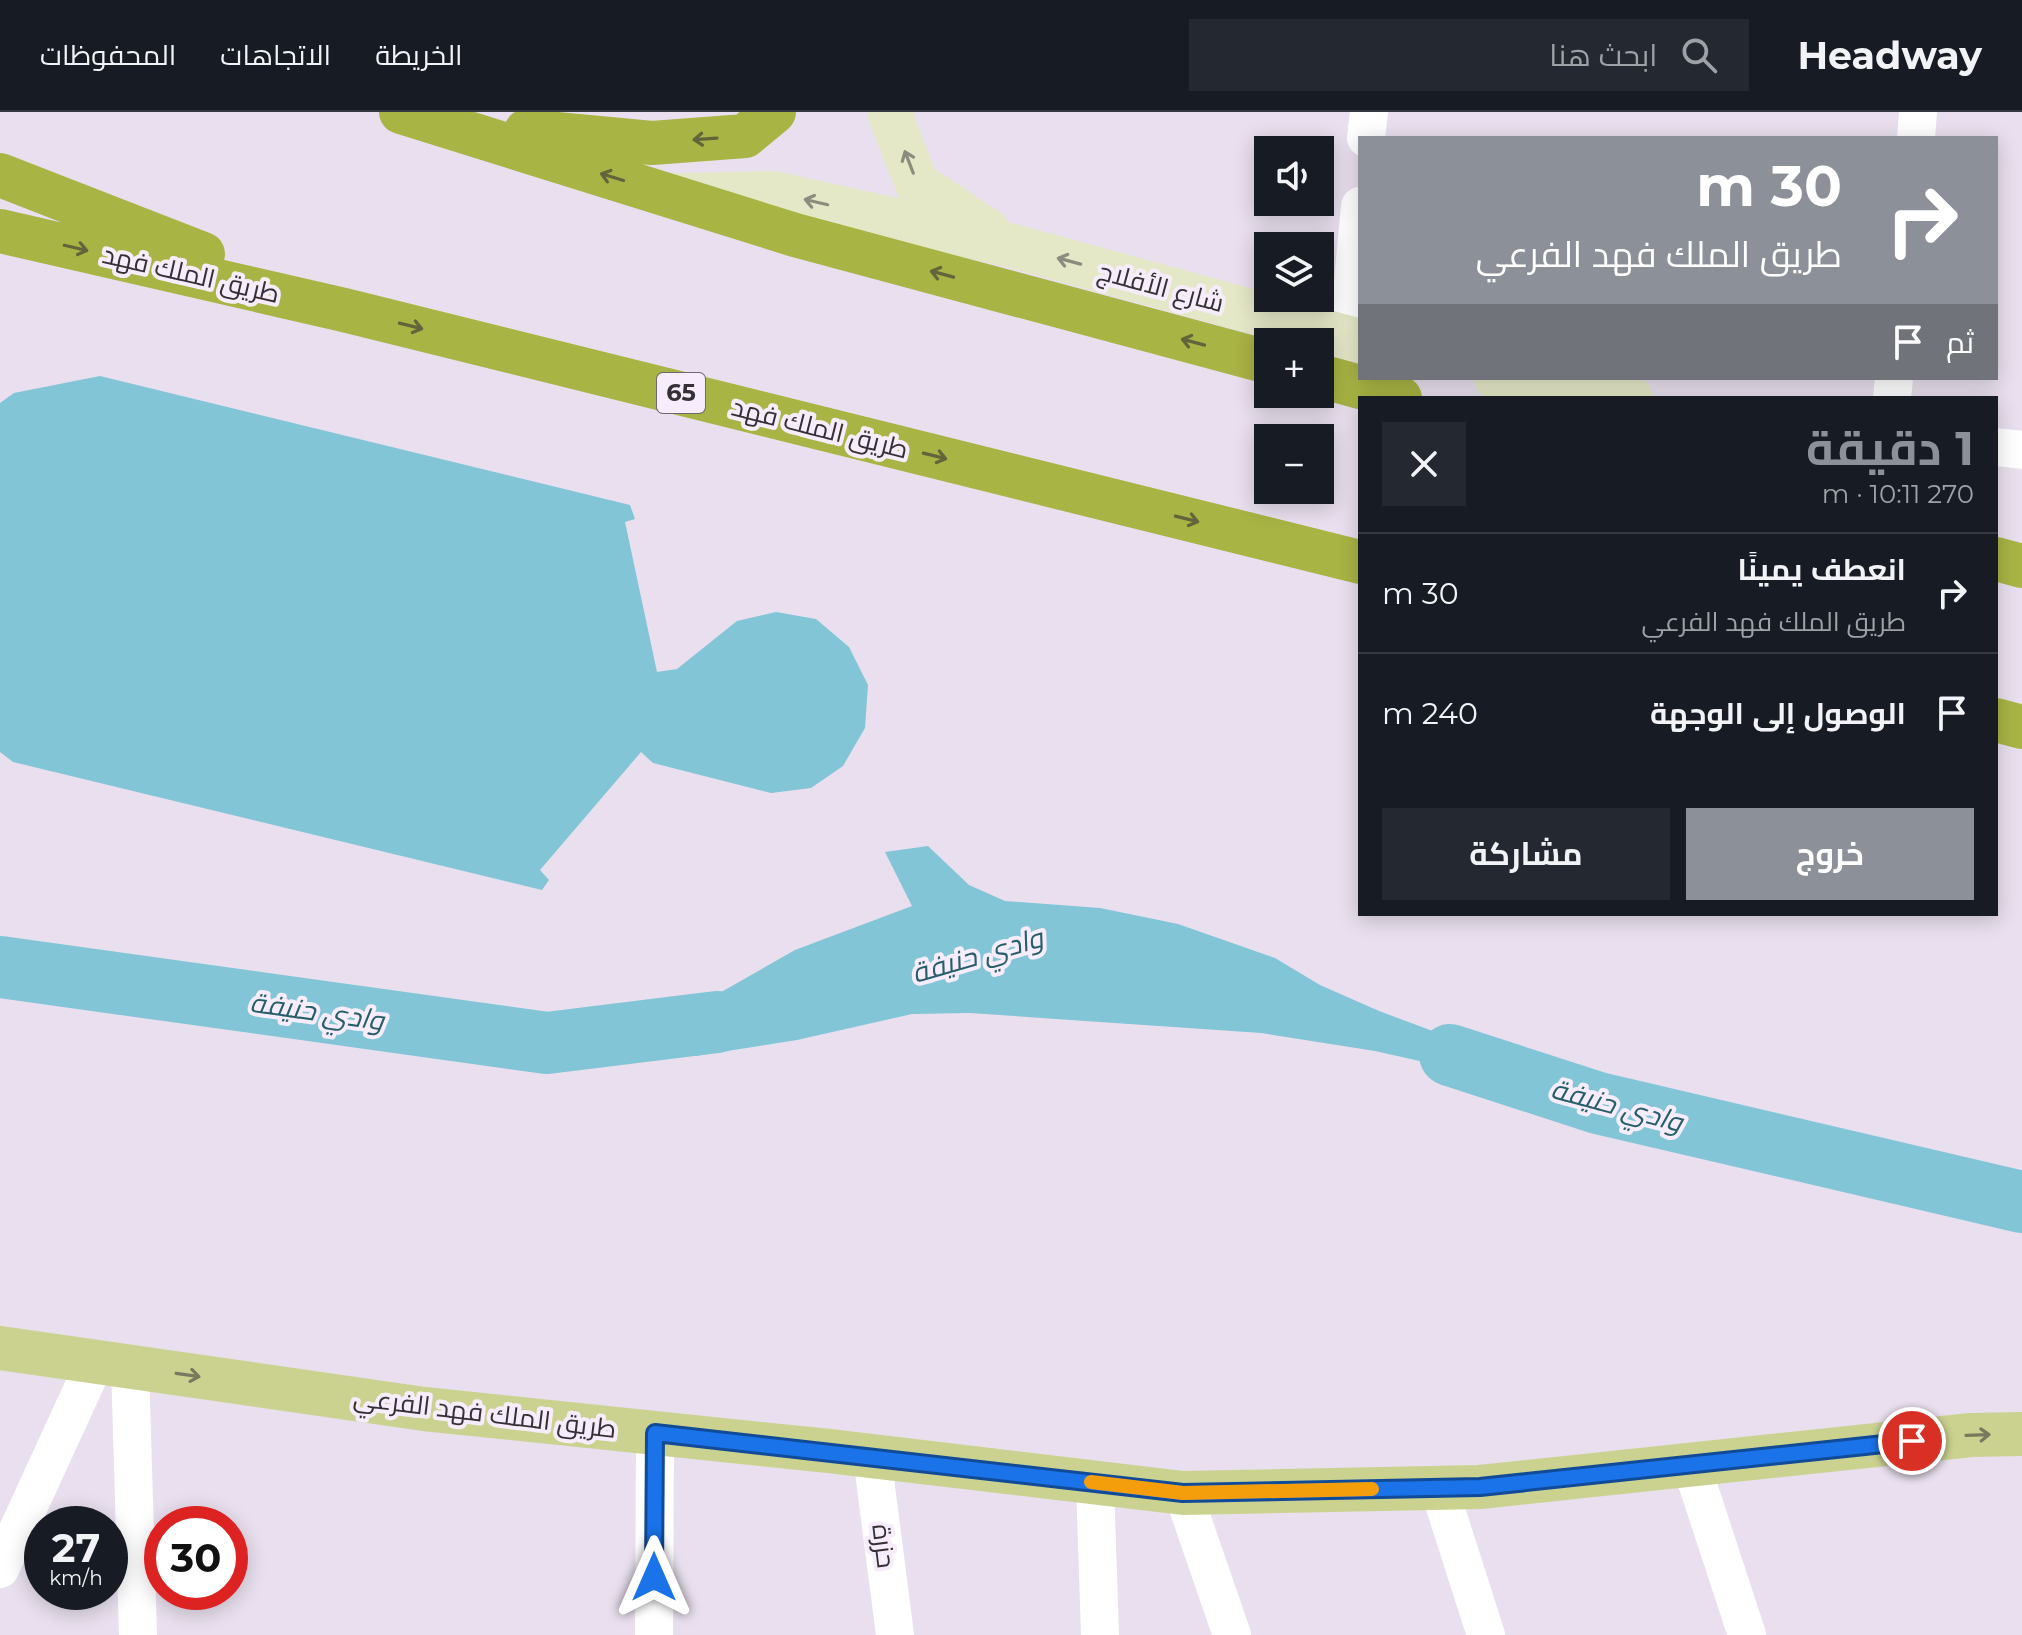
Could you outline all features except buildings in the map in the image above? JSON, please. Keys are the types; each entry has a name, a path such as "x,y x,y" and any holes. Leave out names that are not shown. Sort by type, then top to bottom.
{"highway":[{"path":"418,117 652,143 745,136 774,112"},
{"path":"418,117 795,235 1254,358"},
{"path":"0,175 344,310"},
{"name":"طريق الملك فهد","path":"0,231 344,310 1358,562"},
{"path":"1334,380 1393,396"},
{"path":"1998,560 2022,566"},
{"path":"1998,721 2022,727"}],"main road":[{"name":"طريق الملك فهد الفرعي","path":"0,1348 424,1409 872,1456 1183,1493 1480,1487 1971,1435 2022,1434"}],"street":[{"name":"شارع الأفلاج","path":"889,112 917,184 1009,245"},
{"path":"1366,136 1369,112"},
{"path":"1916,136 1918,112"},
{"name":"شارع الأفلاج","path":"670,196 773,193 1009,245 1354,339"},
{"path":"1354,339 1358,250"},
{"path":"1510,380 1618,396"},
{"path":"1998,447 2022,450"},
{"path":"4,1553 112,1364"},
{"path":"112,1364 138,1635"},
{"path":"654,1635 655,1433"},
{"name":"حزرة","path":"872,1456 895,1635"},
{"path":"1691,1464 1747,1635"},
{"path":"1095,1483 1100,1635"},
{"path":"1439,1488 1486,1635"},
{"path":"1183,1493 1232,1635"}],"water":[{"path":"100,376 630,505 635,519 625,522 657,672 677,669 737,621 776,612 816,619 849,647 868,685 865,728 843,766 811,788 771,793 653,763 641,752 540,870 549,880 542,890 13,762 0,752 0,403 14,393"},
{"path":"928,846 969,885 1005,901 1100,908 1178,924 1275,958 1320,985 1379,1011 1521,1064 1542,1078 1518,1083 1375,1051 1261,1033 970,1013 912,1014 797,1040 695,1056 636,1056 617,1046 631,1032 685,1017 709,999 795,950 912,906 885,852"}],"waterway":[{"name":"وادي حنيفة","path":"0,967 547,1043 717,1022"},
{"name":"وادي حنيفة","path":"1450,1055 1598,1103 2022,1202"}],"slow traffic":[{"path":"1091,1482 1183,1493 1372,1489"}],"route":[{"path":"654,1577 655,1433 1183,1493 1480,1487 1912,1441"}]}
